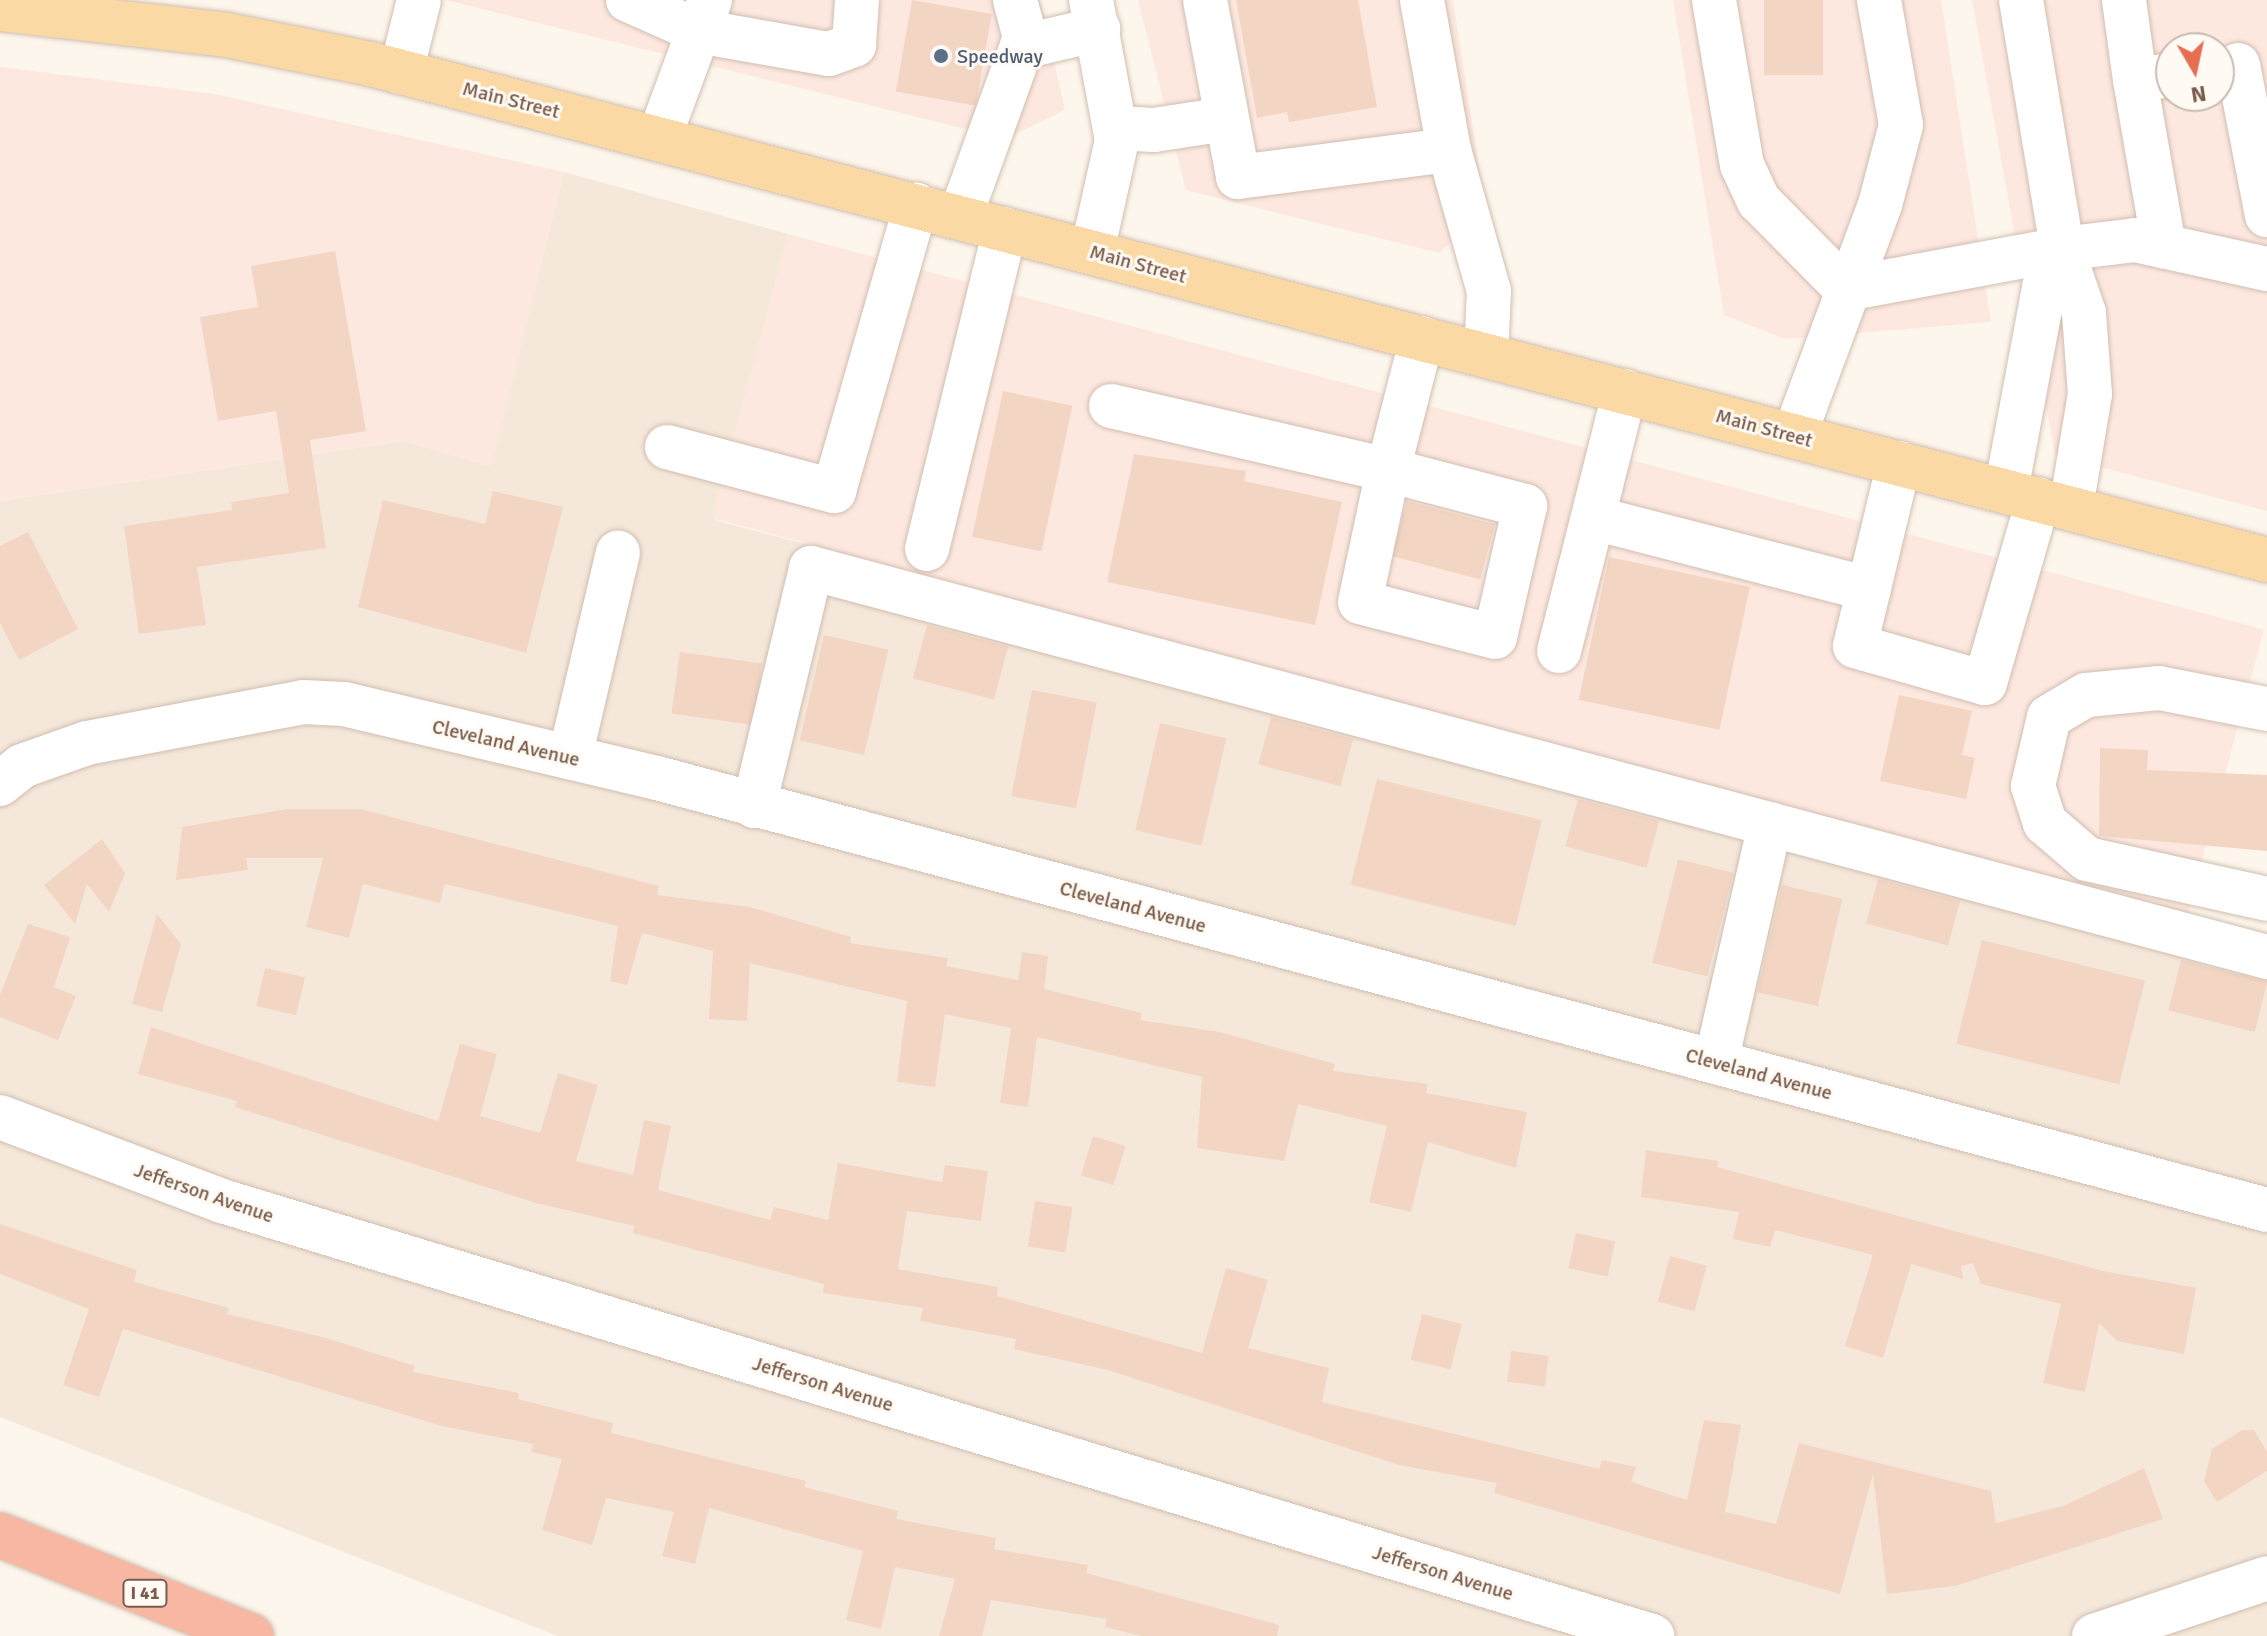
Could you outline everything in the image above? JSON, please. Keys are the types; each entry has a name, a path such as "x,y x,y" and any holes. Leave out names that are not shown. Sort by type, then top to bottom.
{"highway":[{"name":"I 41","path":"19,1542 251,1636"},
{"path":"19,1542 287,1636"}],"main road":[{"name":"Main Street","path":"0,9 227,35 401,72 2267,560"}],"street":[{"path":"401,72 419,0"},
{"path":"628,0 704,15 829,54 854,45 857,0"},
{"path":"1205,0 1238,177 1449,150"},
{"path":"1422,0 1449,150 1489,291 1486,355"},
{"path":"1714,0 1742,165 1759,201 1846,289"},
{"path":"1794,436 1846,289 1880,205 1901,125 1879,0"},
{"path":"1899,463 1855,646 1985,683 2038,500 2090,394 2084,313 2062,249 2021,0"},
{"path":"2124,0 2153,78 2164,246"},
{"path":"1020,19 1039,43 1094,14 1117,128 1092,252"},
{"path":"659,138 704,15"},
{"path":"960,217 1020,19"},
{"path":"2241,64 2267,215"},
{"path":"1117,128 1154,130 1226,119"},
{"path":"667,447 834,491 916,205"},
{"path":"927,549 1005,229"},
{"path":"1846,289 2062,249 2135,240 2267,269"},
{"path":"2038,500 2044,287 2062,249"},
{"path":"1111,406 1388,470 1525,506 1495,637 1360,602 1388,470 1422,338"},
{"path":"1559,651 1625,391"},
{"path":"1594,518 1869,589"},
{"path":"570,757 618,553"},
{"path":"754,806 811,568 2267,957"},
{"path":"2267,709 2159,688 2086,695 2049,717 2033,786 2045,823 2087,859 2267,899"},
{"name":"Cleveland Avenue","path":"0,784 22,766 87,743 303,702 570,757 2267,1210"},
{"path":"1716,1062 1770,824"},
{"name":"Jefferson Avenue","path":"0,1117 222,1201 1652,1636"},
{"path":"2094,1636 2267,1578"}],"shaded area":[{"path":"446,0 1040,0 1065,110 1006,139"},
{"path":"1138,0 1453,0 1486,211 1439,253 1186,190"},
{"path":"1673,0 1941,0 1991,322 1785,339 1724,315"},
{"path":"1972,0 2267,0 2267,511 2055,455"},
{"path":"0,67 215,94 564,172 491,467 403,441 0,501"},
{"path":"564,172 788,234 715,520 2267,936 2267,1636 558,1636 0,1417 0,501 403,441 491,466"},
{"path":"788,234 2264,629 2188,913 712,518"}],"building":[{"path":"912,0 992,14 976,106 896,92"},
{"path":"1236,0 1358,0 1377,107 1289,122 1287,112 1257,118"},
{"path":"1764,0 1823,0 1823,75 1764,75"},
{"path":"335,251 366,431 310,440 326,548 197,567 206,625 139,634 124,526 232,510 231,502 289,493 276,411 218,421 200,317 258,307 251,266"},
{"path":"1003,391 1072,406 1041,552 972,537"},
{"path":"1134,454 1246,471 1244,481 1342,502 1315,625 1107,582"},
{"path":"493,491 563,507 526,653 358,607 383,500 485,524"},
{"path":"1407,501 1495,525 1480,580 1392,556"},
{"path":"28,532 78,629 19,660 0,623 0,546"},
{"path":"1609,557 1750,587 1719,730 1579,700"},
{"path":"927,625 1008,647 994,700 913,678"},
{"path":"824,635 888,650 864,755 800,740"},
{"path":"680,652 762,664 754,725 671,713"},
{"path":"1032,690 1097,703 1076,809 1011,796"},
{"path":"1899,695 1972,711 1962,755 1975,758 1966,799 1880,781"},
{"path":"1271,717 1353,739 1340,786 1258,764"},
{"path":"1160,723 1226,738 1202,845 1135,830"},
{"path":"2100,748 2148,750 2147,770 2267,775 2267,851 2099,836"},
{"path":"1377,779 1542,820 1516,926 1351,885"},
{"path":"1578,799 1659,821 1646,868 1565,846"},
{"path":"287,809 360,809 659,886 657,895 750,907 851,937 850,943 948,958 946,966 1018,980 1022,952 1048,956 1044,989 1142,1013 1140,1020 1220,1032 1335,1064 1333,1071 1428,1084 1426,1093 1527,1112 1516,1168 1428,1142 1411,1212 1369,1202 1387,1126 1298,1104 1284,1161 1197,1148 1202,1077 1037,1037 1028,1107 1000,1103 1011,1028 945,1014 935,1087 897,1082 907,1001 750,963 747,1021 709,1019 713,951 642,933 627,985 610,981 618,926 445,884 440,903 363,884 349,938 306,927 323,858 246,858 248,870 176,880 182,827"},
{"path":"102,839 125,873 109,912 87,884 75,924 44,885"},
{"path":"1678,859 1733,873 1707,977 1652,963"},
{"path":"1878,879 1960,901 1948,945 1866,923"},
{"path":"1782,885 1842,899 1818,1006 1757,992"},
{"path":"157,914 181,944 162,1012 132,1004"},
{"path":"28,924 70,937 54,987 76,996 58,1040 0,1017 0,995"},
{"path":"1982,940 2145,981 2119,1084 1956,1044"},
{"path":"2181,960 2267,981 2255,1032 2168,1010"},
{"path":"265,968 305,977 296,1015 256,1006"},
{"path":"151,1027 438,1121 460,1044 497,1054 480,1116 540,1133 558,1073 598,1085 576,1161 633,1175 644,1120 671,1126 658,1190 770,1220 774,1207 828,1220 838,1163 942,1182 945,1165 988,1171 981,1221 907,1211 898,1269 998,1287 997,1296 1202,1353 1226,1268 1268,1280 1248,1348 1329,1368 1322,1402 1599,1469 1602,1460 1636,1467 1631,1482 1687,1500 1704,1420 1741,1425 1725,1512 1776,1524 1799,1443 1991,1491 1996,1523 2063,1506 2144,1468 2163,1519 1955,1586 1887,1594 1873,1474 1840,1594 1494,1493 1497,1483 1399,1465 1108,1370 1014,1349 1016,1339 920,1321 923,1308 823,1293 824,1284 633,1233 634,1226 536,1203 235,1107 237,1101 138,1074"},
{"path":"1093,1136 1126,1146 1114,1185 1081,1175"},
{"path":"1646,1150 1718,1161 1717,1167 2103,1271 2196,1288 2184,1354 2117,1341 2099,1323 2085,1392 2043,1383 2061,1304 1981,1284 1973,1263 1961,1266 1963,1279 1911,1264 1883,1358 1845,1346 1873,1255 1775,1230 1770,1247 1733,1239 1739,1212 1641,1197"},
{"path":"1035,1201 1073,1207 1065,1252 1028,1246"},
{"path":"0,1224 137,1270 134,1282 229,1308 227,1314 326,1338 415,1366 413,1372 519,1393 518,1399 613,1423 611,1433 806,1481 804,1487 898,1511 896,1519 996,1538 994,1549 1088,1565 1086,1573 1279,1625 1277,1636 1141,1636 1105,1627 1107,1619 991,1600 982,1636 939,1636 955,1579 895,1567 881,1629 846,1620 863,1551 709,1508 695,1564 662,1556 674,1512 606,1498 592,1545 542,1530 562,1459 531,1452 533,1444 442,1426 123,1329 99,1397 63,1385 89,1309 0,1274"},
{"path":"1576,1233 1615,1241 1608,1277 1569,1268"},
{"path":"1670,1256 1707,1266 1695,1311 1658,1301"},
{"path":"1422,1314 1462,1324 1450,1370 1411,1360"},
{"path":"1511,1351 1549,1356 1545,1386 1507,1382"},
{"path":"2242,1430 2254,1430 2267,1452 2267,1471 2217,1502 2204,1481 2212,1449"}],"place":[{"name":"Speedway","path":"941,56"}]}
